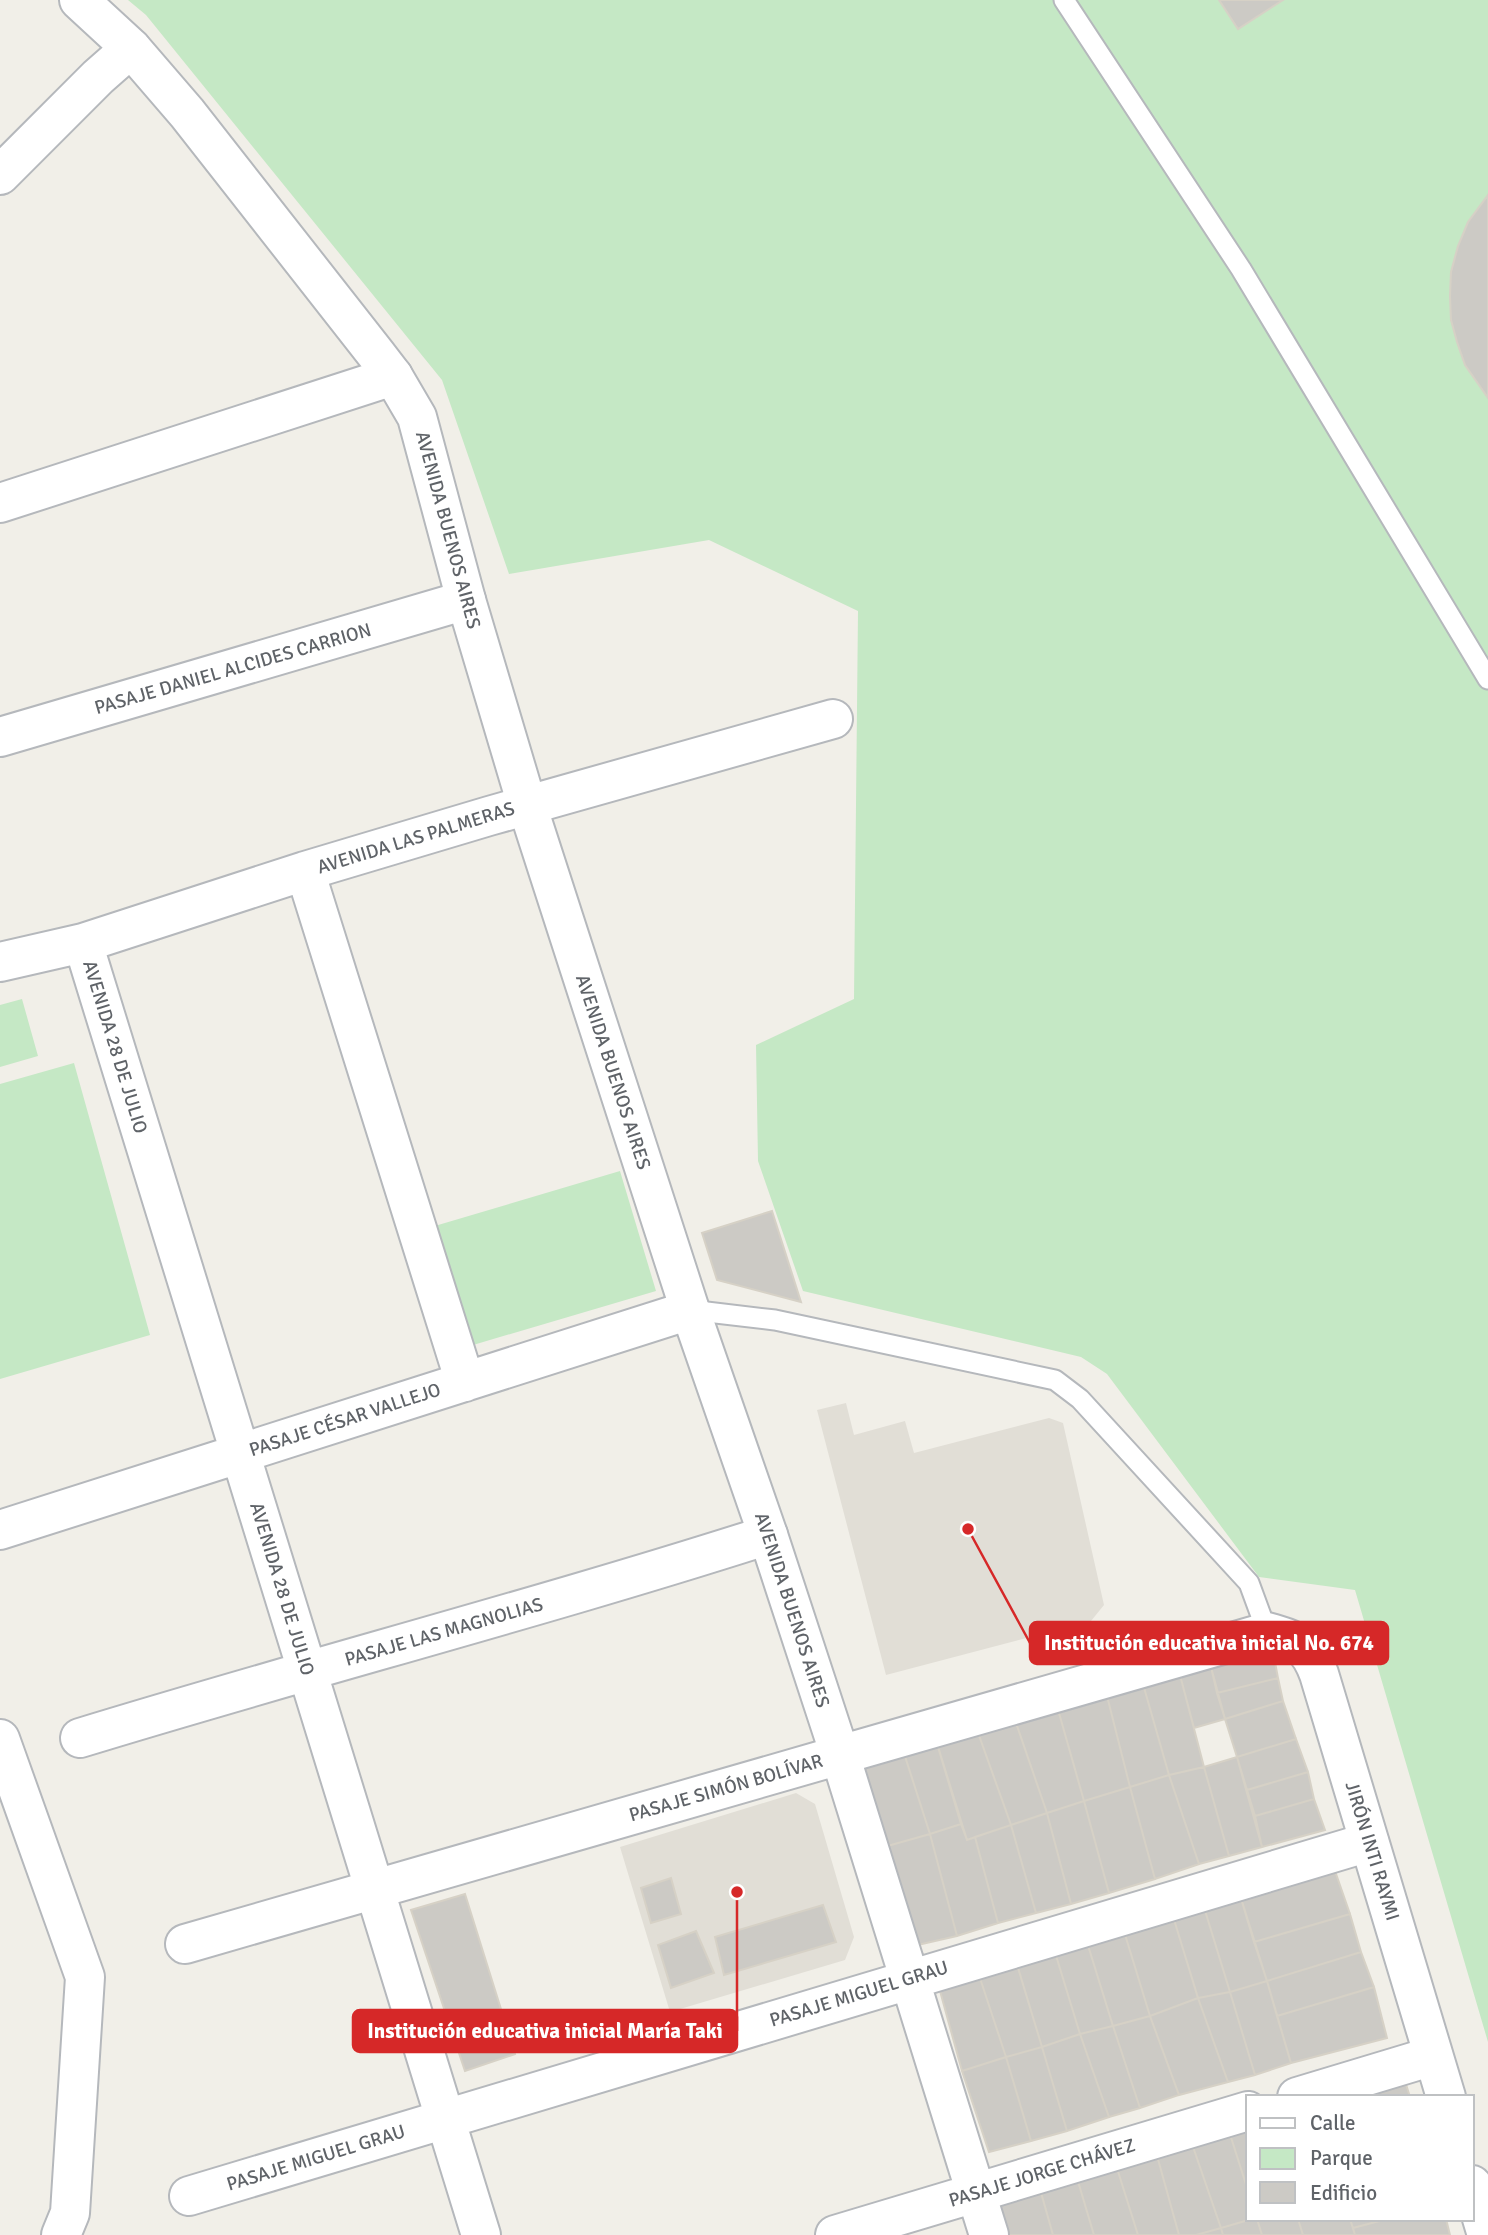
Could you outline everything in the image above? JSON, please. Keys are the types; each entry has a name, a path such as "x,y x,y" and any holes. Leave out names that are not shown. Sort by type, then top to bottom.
{"street":[{"name":"AVENIDA BUENOS AIRES","path":"79,0 131,48 187,113 393,376 416,417 466,600 527,805 690,1310 840,1755 989,2235"},
{"path":"0,174 131,48"},
{"path":"0,503 393,376"},
{"name":"PASAJE DANIEL ALCIDES CARRION","path":"0,737 466,600"},
{"name":"AVENIDA LAS PALMERAS","path":"0,962 83,943 305,871 833,719"},
{"path":"305,871 465,1382"},
{"name":"AVENIDA 28 DE JULIO","path":"83,943 481,2235"},
{"name":"PASAJE CÉSAR VALLEJO","path":"0,1530 690,1310"},
{"name":"PASAJE LAS MAGNOLIAS","path":"80,1738 768,1535"},
{"name":"PASAJE SIMÓN BOLÍVAR","path":"185,1944 1267,1632"},
{"name":"JIRÓN INTI RAYMI","path":"1267,1632 1294,1640 1311,1654 1445,2095"},
{"path":"0,1739 85,1977 70,2214 61,2235"},
{"name":"PASAJE MIGUEL GRAU","path":"188,2196 1369,1842"},
{"path":"1304,2095 1433,2056"},
{"name":"PASAJE JORGE CHÁVEZ","path":"835,2235 1246,2112"},
{"path":"1474,2192 1487,2235"}],"lane":[{"path":"1063,0 1241,269 1488,679"},
{"path":"690,1310 775,1320 1055,1380 1080,1399 1249,1583 1267,1632"}],"shaded area":[{"path":"846,1403 854,1435 905,1421 914,1453 1049,1418 1063,1423 1104,1605 1091,1621 886,1675 817,1410"},
{"path":"796,1793 815,1804 854,1937 845,1960 670,2012 620,1847"}],"green space":[{"path":"128,0 1488,0 1488,2042 1355,1590 1259,1577 1107,1374 1081,1357 803,1291 758,1161 756,1045 854,999 858,611 709,540 509,574 442,380 146,15"},
{"path":"22,999 38,1056 0,1067 0,1005"},
{"path":"74,1063 150,1335 0,1379 0,1084"},
{"path":"620,1171 656,1291 463,1348 428,1228"}],"building":[{"path":"1219,0 1283,0 1238,29"},
{"path":"1488,195 1488,398 1465,365 1451,320 1450,296 1451,272 1458,246 1468,222"},
{"path":"772,1211 801,1302 717,1280 702,1233"},
{"path":"1265,1652 1274,1657 1278,1678 1217,1693 1211,1667"},
{"path":"1211,1667 1225,1719 1194,1728 1180,1675"},
{"path":"1180,1675 1204,1767 1169,1775 1143,1684"},
{"path":"1278,1678 1283,1701 1225,1719 1217,1693"},
{"path":"1143,1684 1169,1775 1130,1787 1106,1692"},
{"path":"1106,1692 1130,1787 1084,1801 1057,1706"},
{"path":"1283,1701 1296,1739 1237,1757 1225,1719"},
{"path":"1057,1706 1084,1801 1047,1813 1014,1717"},
{"path":"1014,1717 1047,1813 1011,1825 976,1727"},
{"path":"976,1727 1011,1825 967,1840 935,1737"},
{"path":"935,1737 961,1824 930,1834 902,1747"},
{"path":"1296,1739 1308,1772 1247,1790 1237,1757"},
{"path":"902,1747 930,1834 884,1847 855,1762"},
{"path":"1237,1757 1262,1847 1229,1856 1204,1767"},
{"path":"1204,1767 1229,1856 1199,1864 1169,1775"},
{"path":"1308,1772 1314,1799 1255,1816 1247,1790"},
{"path":"1169,1775 1199,1864 1155,1879 1130,1787"},
{"path":"1130,1787 1155,1879 1109,1893 1084,1801"},
{"path":"1314,1799 1325,1830 1262,1847 1255,1816"},
{"path":"1084,1801 1109,1893 1071,1904 1047,1813"},
{"path":"1047,1813 1071,1904 1036,1913 1011,1825"},
{"path":"961,1824 967,1840 975,1837 998,1923 957,1936 930,1834"},
{"path":"1011,1825 1036,1913 998,1923 975,1837"},
{"path":"930,1834 957,1936 913,1946 884,1847"},
{"path":"1334,1868 1350,1914 1254,1942 1240,1895"},
{"path":"671,1878 681,1914 651,1923 641,1888"},
{"path":"465,1894 515,2054 465,2071 411,1910"},
{"path":"1240,1895 1267,1981 1230,1992 1203,1904"},
{"path":"1203,1904 1230,1992 1198,1998 1172,1913"},
{"path":"823,1905 836,1942 724,1975 715,1937"},
{"path":"1172,1913 1198,1998 1150,2016 1123,1928"},
{"path":"1350,1914 1361,1952 1267,1981 1254,1942"},
{"path":"1123,1928 1150,2016 1113,2026 1086,1939"},
{"path":"696,1931 714,1973 671,1988 658,1945"},
{"path":"1086,1939 1113,2026 1080,2034 1054,1949"},
{"path":"1054,1949 1080,2034 1042,2047 1015,1958"},
{"path":"1361,1952 1374,1987 1277,2016 1267,1981"},
{"path":"1015,1958 1042,2047 1006,2057 977,1969"},
{"path":"977,1969 1006,2057 962,2071 937,1980"},
{"path":"1267,1981 1291,2063 1255,2075 1230,1992"},
{"path":"1374,1987 1387,2038 1291,2063 1277,2016"},
{"path":"1230,1992 1255,2075 1228,2082 1198,1998"},
{"path":"1198,1998 1228,2082 1179,2095 1150,2016"},
{"path":"1150,2016 1179,2095 1140,2108 1113,2026"},
{"path":"1113,2026 1140,2108 1109,2117 1080,2034"},
{"path":"1080,2034 1109,2117 1067,2131 1042,2047"},
{"path":"1042,2047 1067,2131 1031,2141 1006,2057"},
{"path":"1006,2057 1031,2141 989,2152 962,2071"},
{"path":"1404,2078 1409,2095 1348,2095"},
{"path":"1246,2126 1246,2185 1229,2131"},
{"path":"1229,2131 1246,2185 1246,2221 1221,2228 1191,2141"},
{"path":"1191,2141 1221,2228 1196,2235 1179,2235 1156,2152"},
{"path":"1156,2152 1179,2235 1138,2235 1116,2165"},
{"path":"1116,2165 1138,2235 1094,2235 1077,2178"},
{"path":"1077,2178 1094,2235 1053,2235 1040,2189"},
{"path":"1040,2189 1053,2235 1009,2235 999,2200"},
{"path":"1246,2221 1258,2221 1262,2235 1223,2235 1221,2228"},
{"path":"1258,2221 1299,2221 1303,2235 1262,2235"},
{"path":"1299,2221 1351,2221 1355,2235 1303,2235"},
{"path":"1351,2221 1379,2221 1353,2228"},
{"path":"1379,2221 1446,2221 1450,2235 1355,2235 1353,2228"},
{"path":"1221,2228 1223,2235 1196,2235"}],"place":[{"name":"Institución educativa inicial No. 674","path":"968,1529"},
{"name":"Institución educativa inicial María Taki","path":"737,1892"}]}
